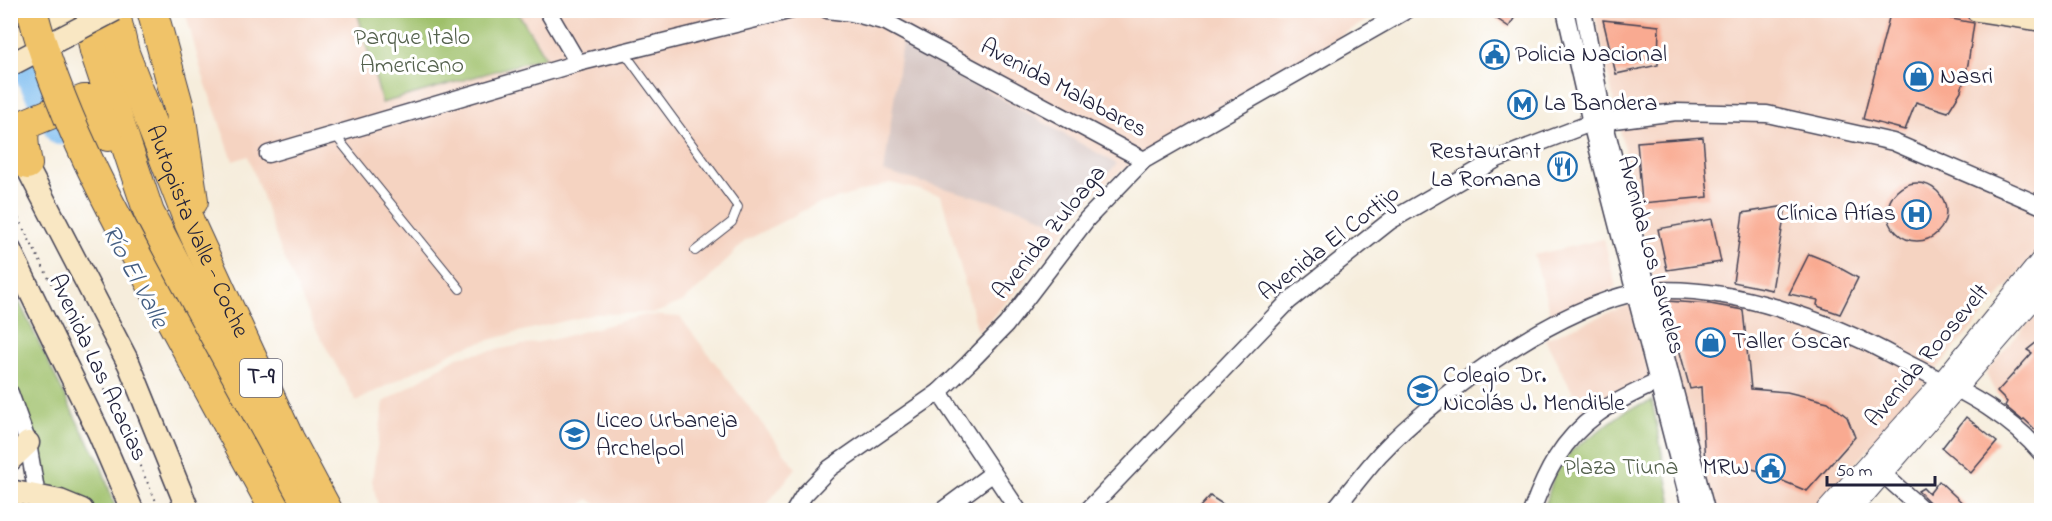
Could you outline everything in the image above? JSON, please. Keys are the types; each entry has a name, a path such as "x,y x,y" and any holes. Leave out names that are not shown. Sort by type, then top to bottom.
{"highway":[{"name":"T-9","path":"32,10 47,60 84,154 127,238 275,510"},
{"path":"87,10 95,51 149,213"},
{"name":"Autopista Valle - Coche","path":"114,10 124,53 199,243 289,439 327,510"},
{"path":"152,10 180,112 199,243"},
{"path":"19,131 84,100 90,100 93,103 132,189 149,213 301,510"},
{"path":"19,131 23,132 27,164"}],"main road":[{"path":"10,44 72,10"},
{"path":"10,65 114,10"},
{"path":"1977,10 2042,20"},
{"name":"Avenida Las Acacias","path":"27,164 129,364 188,510"},
{"name":"Avenida Las Acacias","path":"10,250 99,433 132,510"},
{"path":"10,460 28,443"},
{"path":"10,493 39,506 74,509"}],"street":[{"path":"547,10 578,63"},
{"path":"268,154 578,63 624,52 735,15 792,10"},
{"name":"Avenida Malabares","path":"827,10 888,16 1144,160"},
{"name":"Avenida Zuloaga","path":"795,510 804,495 830,468 939,392 1006,325 1086,219 1144,160 1407,10"},
{"name":"Avenida Los Laureles","path":"1565,10 1597,122 1664,379 1691,510"},
{"name":"Avenida Los Laureles","path":"1583,10 1597,122"},
{"name":"Avenida El Cortijo","path":"1088,510 1289,301 1390,221 1497,159 1597,122 1676,112 1767,114 1893,142 2042,206"},
{"name":"Avenida Roosevelt","path":"1950,385 2042,259"},
{"name":"Avenida Roosevelt","path":"1827,510 1877,468 1950,385 2042,289"},
{"path":"1334,510 1386,449 1419,418 1461,384 1520,344 1555,324 1598,304 1642,293 1674,291 1718,295 1791,311 1868,342 1950,385 1998,414 2042,454"},
{"path":"1532,510 1544,478 1568,440 1597,413 1664,379"},
{"name":"Avenida Los Laureles","path":"1664,379 1706,510"},
{"path":"939,392 1018,510"},
{"path":"10,393 28,443 39,506"},
{"path":"1877,468 1923,510"},
{"name":"Avenida Roosevelt","path":"1851,510 1877,468"},
{"path":"943,510 993,473"}],"lane":[{"path":"624,52 738,207 732,222 695,251"},
{"path":"334,134 460,289"}],"path":[{"path":"10,202 102,383 160,510"}],"shaded area":[{"path":"1895,10 2041,31 2041,248 1815,510 1709,510 1665,335 1594,11"},
{"path":"185,11 1382,11 1158,146 1109,180 1094,194 1018,290 978,332 941,195 890,183 812,206 745,241 706,282 682,302 655,313 595,314 461,348 356,401 314,326 281,251 248,156 233,161 201,70"},
{"path":"902,42 1117,164 1058,225 1025,210 884,172"},
{"path":"1604,239 1616,287 1551,317 1534,255"},
{"path":"1631,304 1650,380 1581,409 1545,339"},
{"path":"2041,308 2041,436 1993,388 1986,374"},
{"name":"Liceo Urbaneja Archelpol","path":"645,315 680,317 796,468 762,510 606,510 588,499 576,510 379,510 372,480 384,402 457,357 555,339"}],"green space":[{"name":"Parque Italo Americano","path":"357,11 517,11 545,57 382,103"},
{"path":"10,283 76,419 100,462 116,510 44,510 11,397"},
{"name":"Plaza Tiuna","path":"1652,401 1673,510 1544,510 1554,475 1571,451 1627,410"}],"building":[{"path":"1484,10 1519,10 1509,27"},
{"name":"Nasri","path":"1891,10 1904,10 1974,23 1968,64 1961,91 1948,112 1916,102 1905,130 1863,119"},
{"path":"1603,20 1659,26 1658,65 1616,74"},
{"path":"1703,137 1708,197 1642,203 1637,142"},
{"name":"Clínica Atías","path":"1917,183 1928,185 1941,196 1946,212 1944,223 1933,236 1917,241 1906,239 1893,228 1888,212 1890,201 1901,188"},
{"path":"1786,206 1772,290 1733,282 1743,213"},
{"path":"1712,219 1721,262 1667,270 1658,229"},
{"path":"1809,254 1858,278 1840,314 1820,307 1817,305 1818,300 1789,294"},
{"path":"1666,301 1710,304 1743,310 1751,389 1787,392 1828,402 1847,417 1855,437 1807,491 1756,470 1735,465 1705,465 1701,387 1690,389"},
{"path":"2042,338 2042,436 2024,419 2022,420 2005,406 2007,402 1997,392 2032,353 2027,350"},
{"path":"1966,417 1997,442 1971,473 1942,448"},
{"path":"1939,481 1970,510 1933,510 1930,503 1918,491 1923,488 1929,494"},
{"path":"1210,496 1232,510 1197,510"}],"waterway":[{"name":"Río El Valle","path":"10,43 59,132"}],"place":[{"name":"Policia Nacional","path":"1494,55"},
{"name":"Nasri","path":"1919,77"},
{"name":"La Bandera","path":"1523,104"},
{"name":"Restaurant La Romana","path":"1562,166"},
{"name":"Clínica Atías","path":"1917,214"},
{"name":"Taller Óscar","path":"1711,342"},
{"name":"Colegio Dr. Nicolás J. Mendible","path":"1422,390"},
{"name":"Liceo Urbaneja Archelpol","path":"575,435"},
{"name":"MRW","path":"1770,468"}]}
